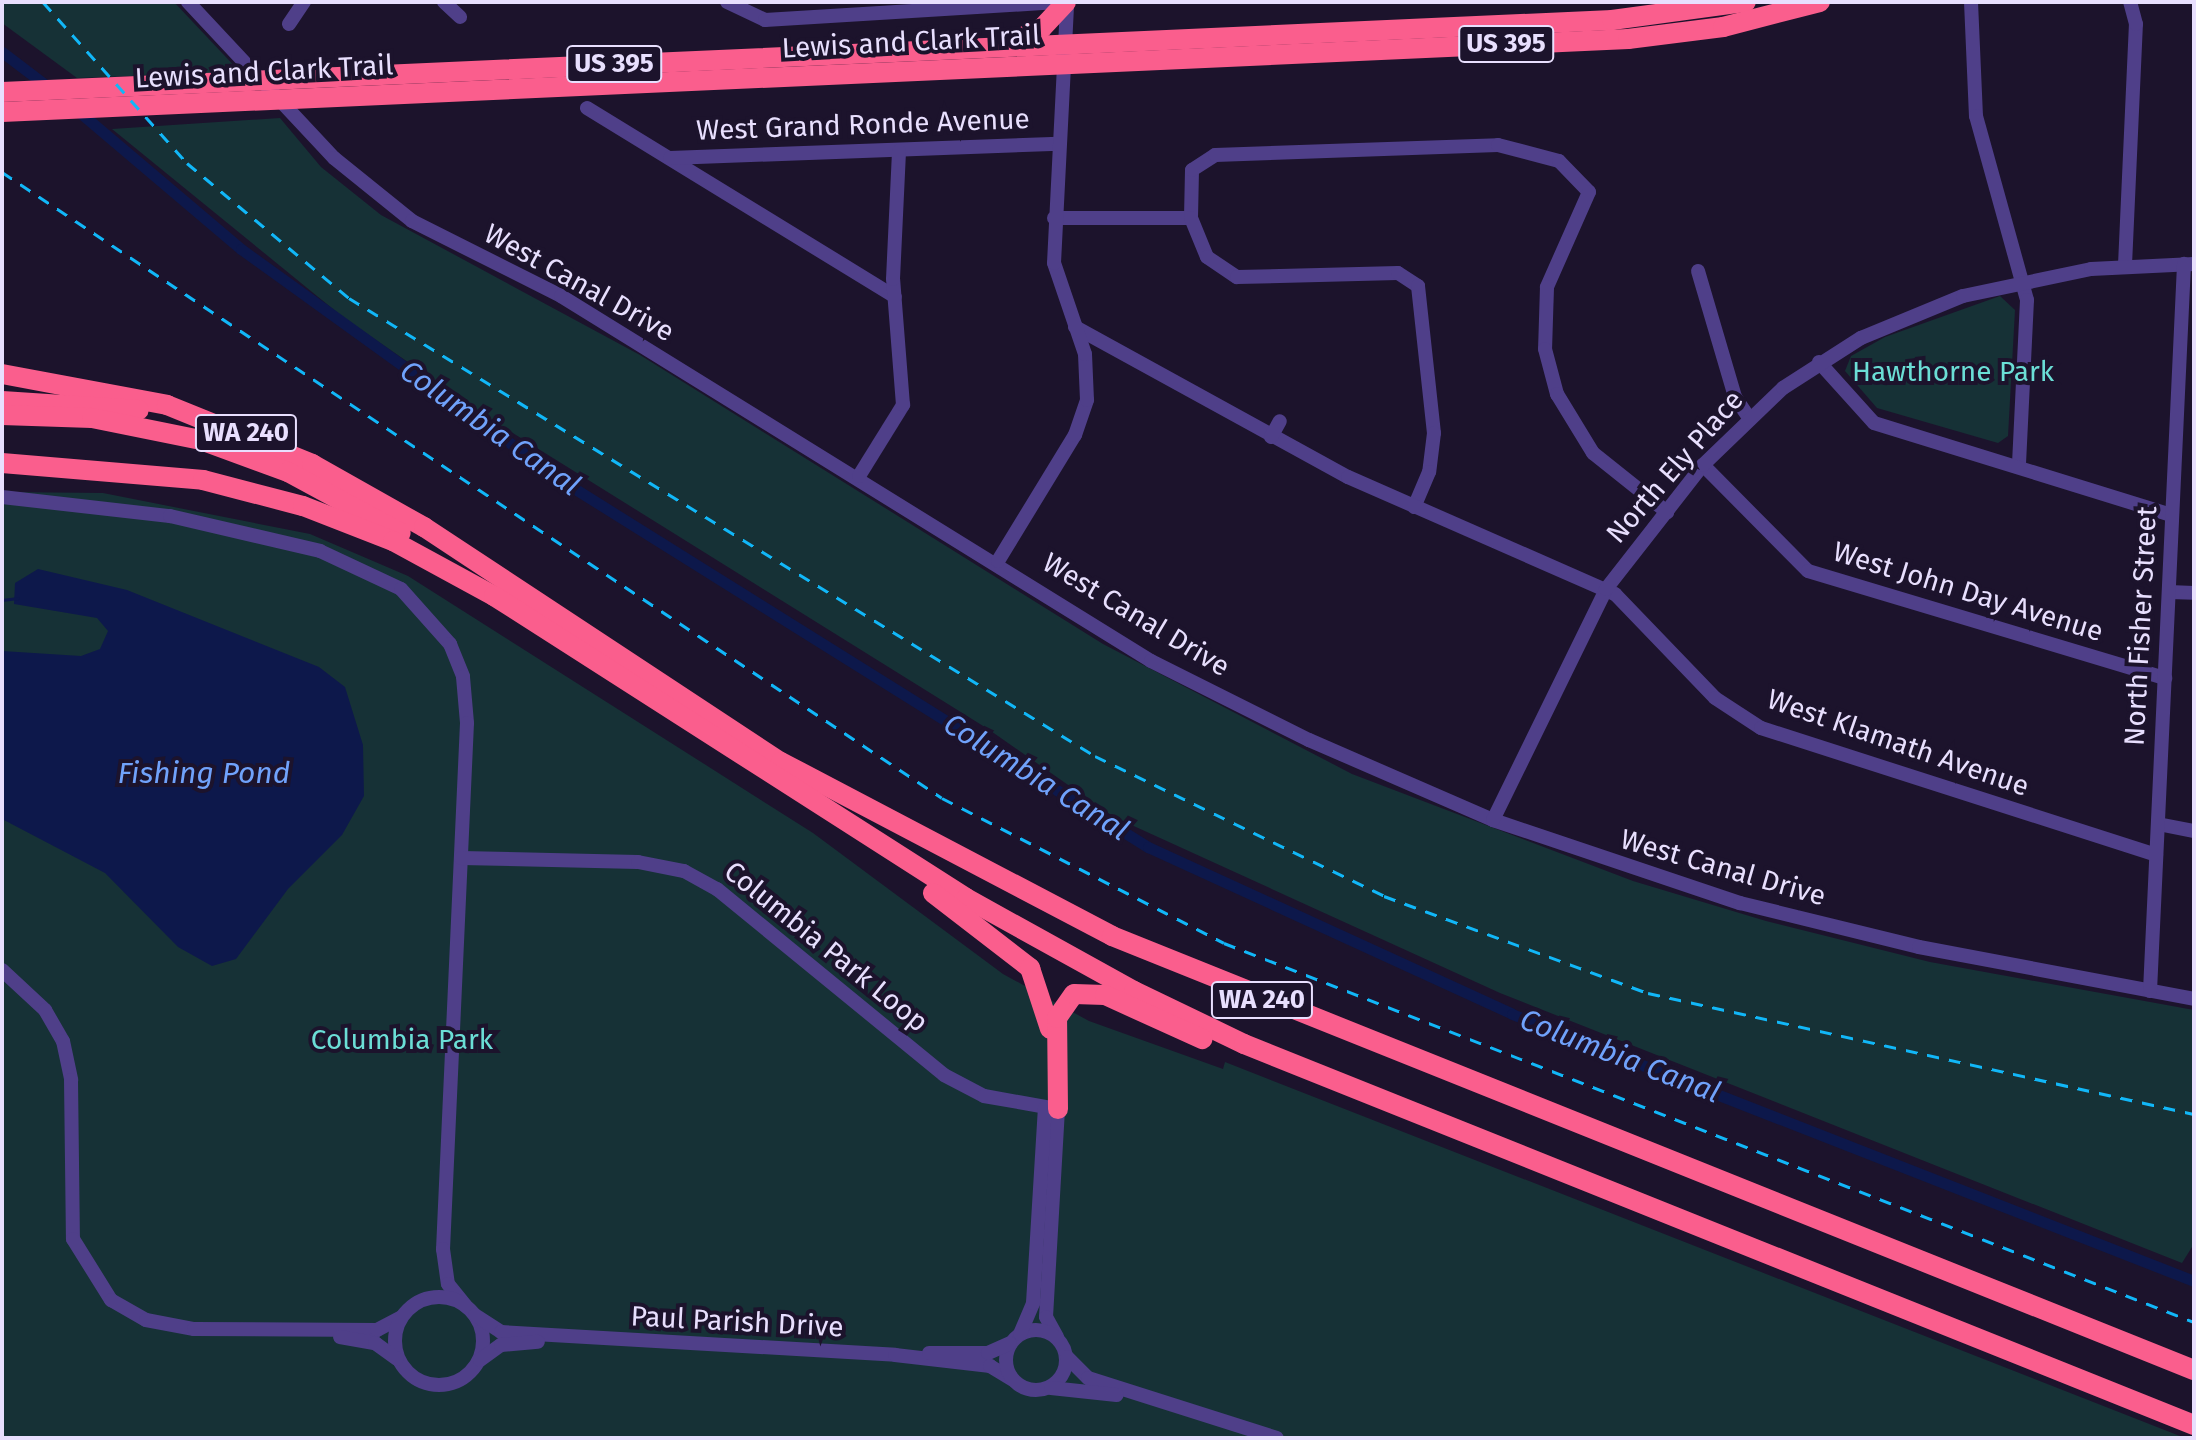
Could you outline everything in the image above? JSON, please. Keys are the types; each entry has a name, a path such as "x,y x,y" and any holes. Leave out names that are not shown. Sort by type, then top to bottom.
{"highway":[{"path":"999,46 1038,32 1065,2"},
{"name":"Lewis and Clark Trail","path":"2,92 165,94 235,91 297,98 1612,20 1746,2"},
{"name":"Lewis and Clark Trail","path":"235,91 280,79 999,46 1063,53 1639,38 1733,25 1820,2"},
{"path":"2,124 165,94"},
{"name":"Lewis and Clark Trail","path":"2,112 165,94"},
{"name":"WA 240","path":"2,374 139,397 212,419 391,508 781,762 1059,911 1289,1011 2194,1370"},
{"path":"2,401 97,404 191,422 274,451 391,508"},
{"path":"2,415 116,421 244,454 370,514 494,596"},
{"name":"WA 240","path":"2,463 165,474 264,494 393,541 494,596 805,798 1134,991 1244,1044 2194,1425"},
{"path":"805,798 1030,968 1049,1016 1052,1108"},
{"path":"1052,1108 1059,1011 1074,994 1094,992 1399,1119 1531,1160"}],"street":[{"name":"West Canal Drive","path":"188,2 334,158 394,208 561,296 998,561 1151,661 1309,740 1493,820 1754,907 2194,999"},
{"path":"289,24 304,2"},
{"path":"444,2 460,17"},
{"path":"727,2 765,20 1065,2 1054,218 1056,276 1087,367 1084,412 998,561"},
{"path":"1971,2 1976,116 2023,281 2019,466"},
{"path":"2125,265 2136,24 2130,2"},
{"path":"587,108 895,297"},
{"name":"West Grand Ronde Avenue","path":"670,158 1059,144"},
{"path":"1414,507 1429,472 1434,433 1414,281 1398,273 1237,277 1207,257 1191,218 1192,170 1215,155 1498,145 1559,161 1588,188 1547,287 1551,374 1593,453 1667,512"},
{"path":"859,476 903,405 895,297 899,151"},
{"path":"1054,218 1191,218"},
{"name":"North Ely Place","path":"1493,820 1606,589 1703,465 1748,416 1819,362 1931,307 2023,281 2125,265 2189,264"},
{"name":"North Fisher Street","path":"2150,991 2172,515 2189,264"},
{"path":"1698,271 1735,397 1748,416"},
{"name":"West Klamath Avenue","path":"1075,327 1271,437 1414,507 1606,589 1715,698 1761,728 2156,855"},
{"path":"1819,362 1874,423 2172,515"},
{"path":"1271,437 1280,421"},
{"name":"West John Day Avenue","path":"1703,465 1808,571 2165,678"},
{"path":"2,497 223,526 352,563 401,589 441,631 463,677 461,858 443,1249 448,1284 470,1310 483,1342 477,1363 462,1379 439,1385 417,1379 375,1343 312,1333"},
{"path":"2169,592 2194,593"},
{"path":"2158,824 2194,831"},
{"name":"Columbia Park Loop","path":"461,858 638,862 684,871 717,889 944,1075 984,1096 1052,1108"},
{"path":"2,970 45,1010 63,1041 71,1080 73,1239 100,1289 160,1325 312,1333 381,1330 401,1317 434,1286 443,1249"},
{"path":"1052,1108 1046,1317 1067,1357 1085,1377 1277,1438"},
{"path":"1052,1108 1033,1303 1006,1362 1012,1379 1028,1390 1079,1387 1164,1402"},
{"path":"417,1302 438,1296 470,1310"},
{"name":"Paul Parish Drive","path":"470,1310 497,1331 577,1341 895,1355 988,1353 1015,1338"},
{"path":"400,1363 394,1339 401,1317"},
{"path":"1015,1338 1039,1330 1057,1337"},
{"name":"Paul Parish Drive","path":"477,1363 501,1345 577,1341"},
{"name":"Paul Parish Drive","path":"895,1355 990,1366 1012,1379"},
{"path":"1047,1389 1064,1372 1067,1357"}],"green space":[{"path":"2,2 174,2 240,72 77,78 2,23"},
{"path":"280,118 321,167 381,215 640,355 1103,644 1352,774 1633,881 1766,921 1930,962 2194,1010 2192,1247 2182,1263 1500,993 1114,817 988,729 492,420 344,318 112,129"},
{"name":"Hawthorne Park","path":"2000,296 2015,310 2008,436 1998,443 1877,408 1845,371 1851,356 1885,337"},
{"name":"Columbia Park","path":"2,492 103,493 310,534 408,576 813,833 1003,974 1089,1021 1223,1069 1225,1062 2185,1438 2,1438"}],"water":[{"name":"Fishing Pond","path":"38,569 127,590 319,667 345,687 363,745 364,796 342,835 288,889 236,959 212,966 178,947 105,873 2,819 2,651 81,656 100,649 108,631 97,618 14,604 15,583"}],"waterway":[{"name":"Columbia Canal","path":"2,52 51,89"},
{"name":"Columbia Canal","path":"77,110 241,249 564,482 1148,847 1512,1014 2194,1281"},
{"path":"2,600 18,598"}],"railway":[{"path":"43,2 187,163 349,298 1095,756 1384,896 1648,993 2194,1114"},
{"path":"2,172 942,798 1224,943 2194,1322"}]}
